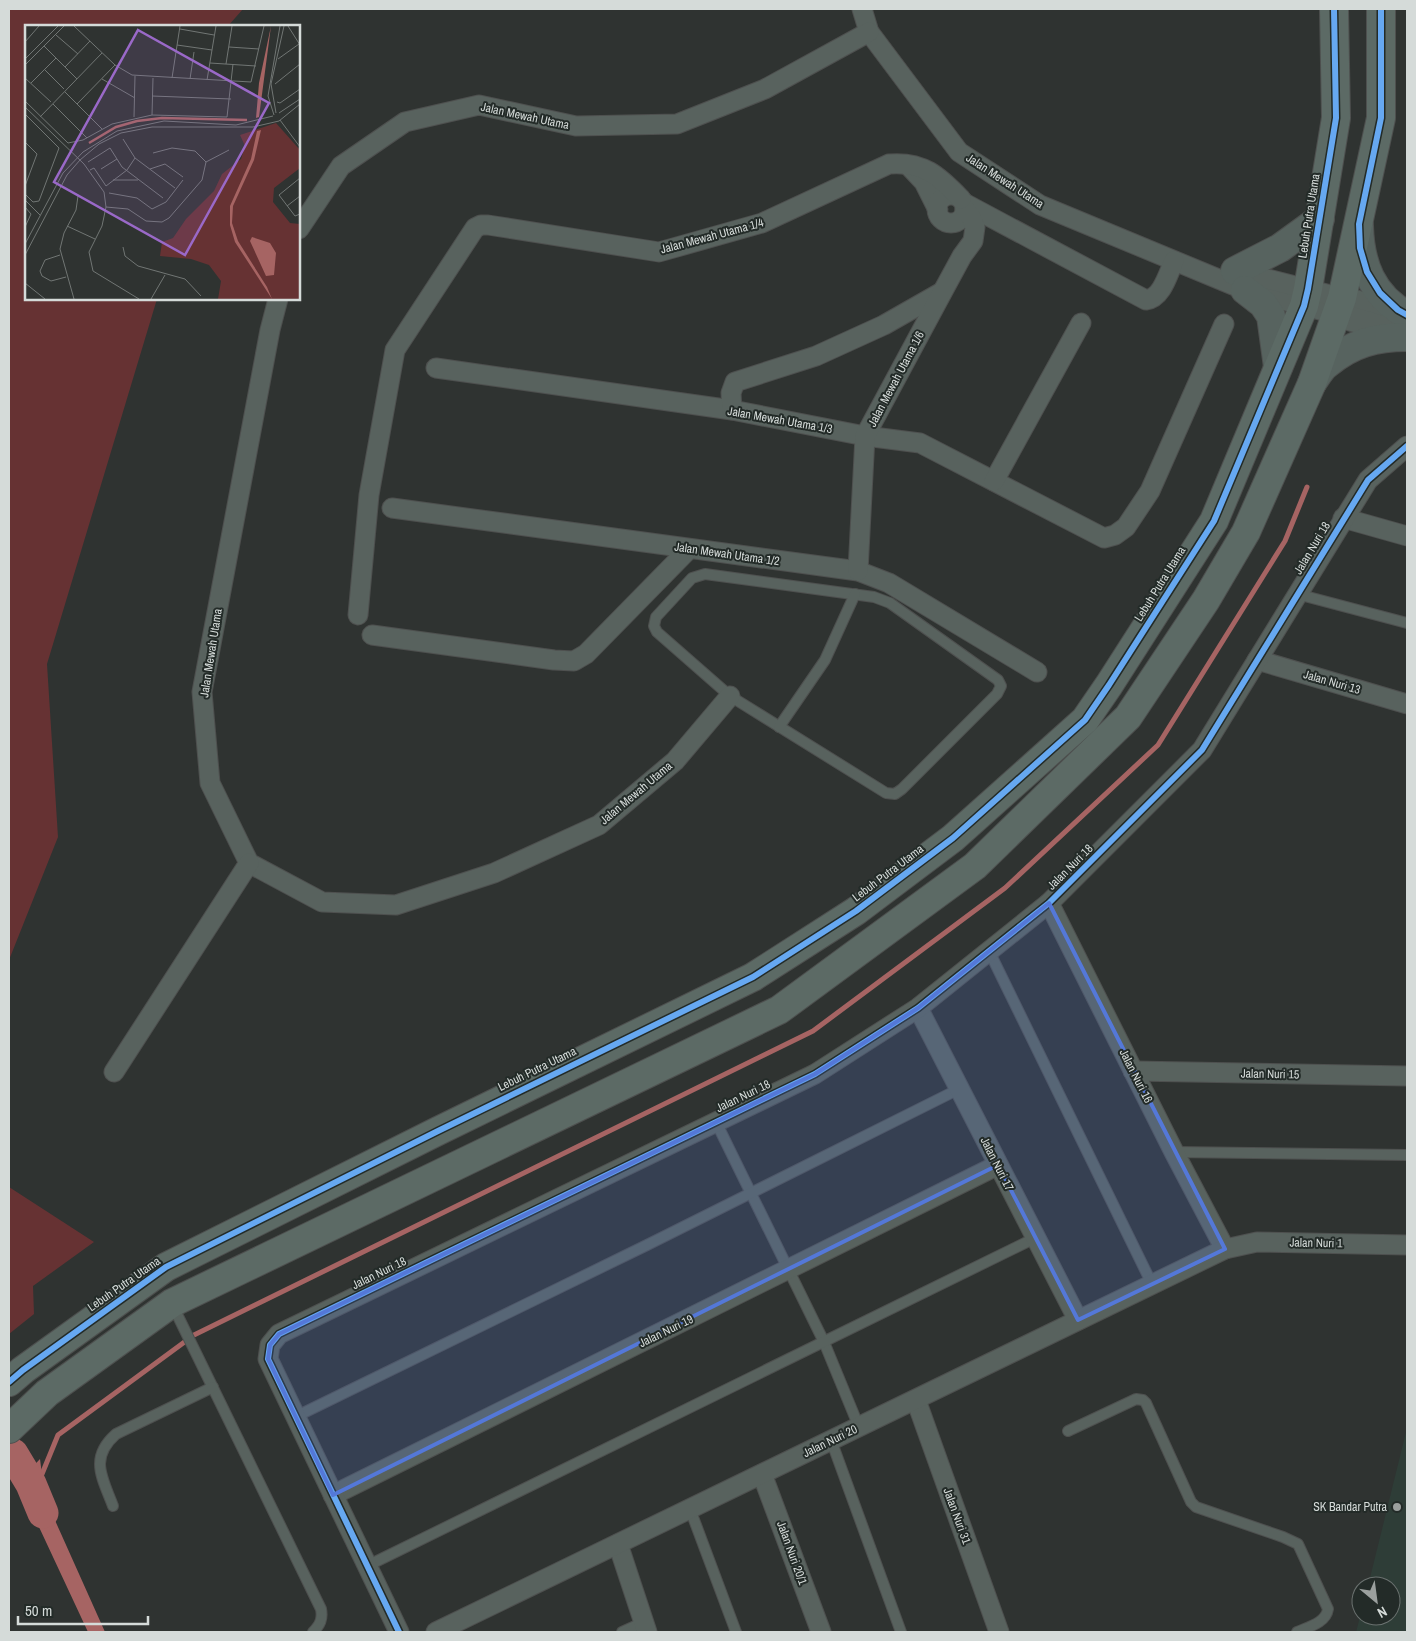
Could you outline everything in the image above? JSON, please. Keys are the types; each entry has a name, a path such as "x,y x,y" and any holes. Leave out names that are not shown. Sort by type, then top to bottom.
{"main road":[{"name":"Lebuh Putra Utama","path":"9,1382 166,1268 438,1130 753,977 856,911 953,838 1084,720 1109,686 1214,521 1306,298 1336,118 1334,9"},
{"path":"1380,9 1381,118 1359,224 1360,248 1367,272 1380,292 1407,316"},
{"path":"9,1429 47,1393 172,1303 779,1010 975,866 1128,717 1206,600 1246,532 1312,382 1338,306 1364,200"},
{"path":"1278,367 1271,316 1263,304 1240,280 1320,219"},
{"path":"1312,382 1325,365 1352,347 1382,337 1407,336"}],"street":[{"name":"Jalan Mewah Utama","path":"862,9 869,32 959,152 1040,205 1181,265 1338,306"},
{"name":"Jalan Mewah Utama","path":"300,227 341,166 406,122 479,105 576,126 677,124 765,88 869,32"},
{"name":"Jalan Mewah Utama 1/4","path":"358,615 369,495 395,350 476,228 481,225 659,252 762,223 889,164 900,163 922,167 932,173 963,204 1146,300 1151,300 1159,293 1181,265"},
{"path":"908,165 924,182 942,216 956,237 962,256"},
{"path":"942,216 938,205 946,197 951,196 963,204"},
{"name":"Jalan Mewah Utama 1/6","path":"858,571 866,436 962,256 973,241 975,227 963,204"},
{"path":"732,410 731,392 735,382 816,356 884,325 943,291"},
{"name":"Jalan Mewah Utama","path":"278,300 270,330 202,692 210,783 249,863 322,902 396,905 494,873 599,825 675,761 730,696"},
{"path":"1338,306 1407,316"},
{"path":"1338,306 1407,336"},
{"path":"994,481 1082,323"},
{"name":"Jalan Mewah Utama 1/3","path":"436,368 732,410 866,436 920,443 1104,538 1115,535 1126,527 1150,491 1224,324"},
{"path":"1407,446 1368,480 1343,518 1407,536"},
{"name":"Jalan Mewah Utama 1/2","path":"392,508 858,571 889,583 1037,672"},
{"name":"Jalan Nuri 18","path":"399,1632 268,1359 270,1346 279,1334 815,1074 918,1008 1050,903 1202,750 1343,518"},
{"path":"372,635 554,660 574,661 586,654 689,548"},
{"name":"Jalan Nuri 13","path":"1257,660 1407,704"},
{"path":"114,1072 249,863"},
{"name":"Jalan Nuri 16","path":"1050,903 1133,1071 1225,1249"},
{"name":"Jalan Nuri 17","path":"918,1008 1078,1320"},
{"name":"Jalan Nuri 15","path":"1133,1071 1407,1076"},
{"name":"Jalan Nuri 19","path":"333,1496 998,1166"},
{"name":"Jalan Nuri 1","path":"1225,1249 1257,1242 1407,1245"},
{"name":"Jalan Nuri 20","path":"436,1632 1225,1249"},
{"name":"Jalan Nuri 31","path":"916,1400 999,1632"},
{"name":"Jalan Nuri 20/1","path":"762,1474 821,1632"},
{"path":"618,1544 646,1627"}],"lane":[{"path":"705,574 855,594 874,597 890,603 998,680 1001,686 997,694 895,794 886,792 730,696 657,632 654,626 656,617 692,578 705,574"},
{"path":"779,727 825,660 855,594"},
{"path":"1297,594 1407,624"},
{"path":"989,951 1152,1284"},
{"path":"295,1417 959,1089"},
{"path":"716,1122 824,1342 860,1427"},
{"path":"1174,1152 1407,1156"},
{"path":"367,1566 1035,1238"},
{"path":"172,1303 321,1609 322,1618 313,1632"},
{"path":"113,1506 102,1479 99,1463 102,1449 108,1441 116,1434 212,1387"},
{"path":"1068,1431 1136,1399 1143,1400 1191,1502 1196,1507 1298,1544 1328,1609 1328,1614 1321,1621 1297,1632"},
{"path":"831,1440 902,1632"},
{"path":"690,1509 736,1632"},
{"path":"622,1632 646,1627"}],"highlighted area":[{"path":"1049,903 1225,1249 1078,1320 998,1165 333,1495 268,1359 270,1345 279,1334 815,1074 918,1008"}],"shaded area":[{"path":"9,9 243,9 229,25 25,25 25,300 157,300 47,664 58,837 9,960"},
{"path":"9,1187 94,1242 33,1286 34,1314 9,1334"},
{"name":"SK Bandar Putra","path":"1407,1428 1407,1632 1356,1632 1358,1626 1401,1626 1401,1576 1370,1576"},
{"path":"40,1459 45,1498 105,1632 88,1632 18,1482"}],"waterway":[{"path":"37,1479 42,1474 58,1435 194,1335 813,1031 1005,888 1158,745 1285,541 1307,487"},
{"path":"13,1454 31,1484 43,1513"}],"cycle path":[{"path":"9,1382 166,1267 753,977 856,911 953,838 1085,720 1214,521 1304,306 1336,118 1334,9"},
{"path":"1381,9 1381,118 1359,224 1360,248 1367,272 1380,293 1398,310 1407,315"},
{"path":"399,1632 268,1359 270,1345 279,1334 815,1074 918,1008 1049,903 1202,750 1368,480 1407,446"}],"place":[{"name":"SK Bandar Putra","path":"1397,1507"}]}
